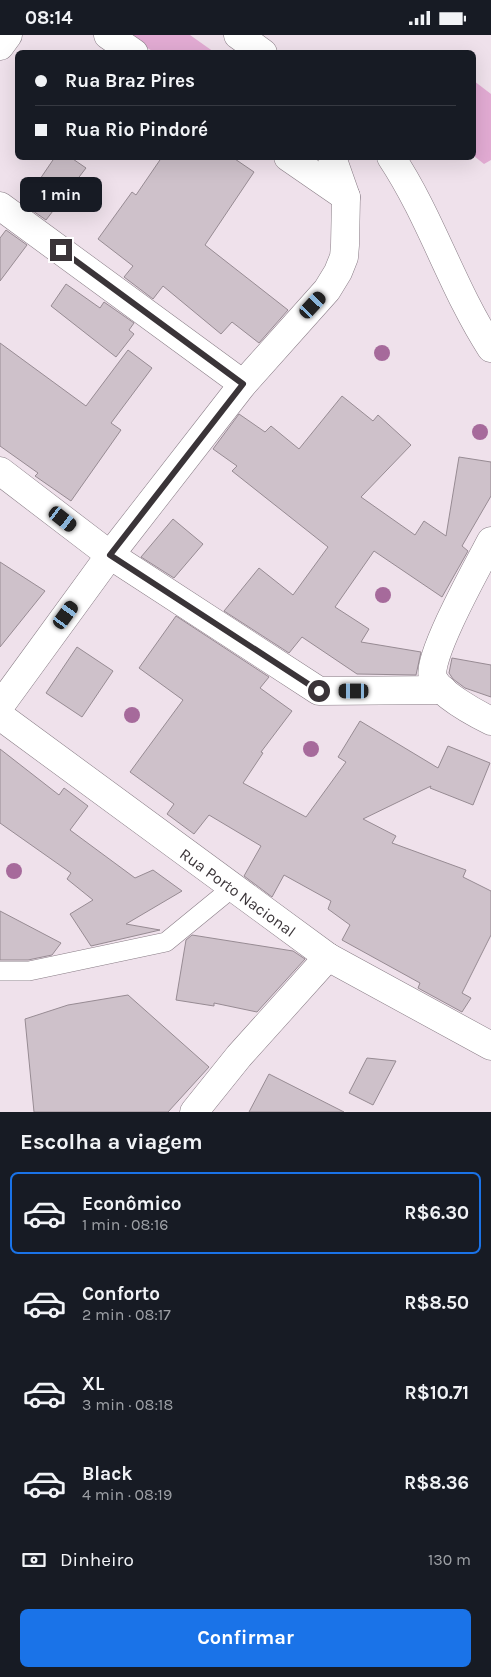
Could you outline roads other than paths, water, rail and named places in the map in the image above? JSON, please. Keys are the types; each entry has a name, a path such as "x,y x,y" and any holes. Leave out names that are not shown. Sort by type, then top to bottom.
{"street":[{"path":"0,46 8,35"},
{"path":"108,35 130,50"},
{"path":"238,35 259,50"},
{"path":"292,160 346,197"},
{"path":"0,706 110,555 243,384 327,290 338,272 346,245 346,197 333,160"},
{"path":"393,160 405,178 467,308 491,348"},
{"path":"0,206 243,384"},
{"path":"0,471 110,555 319,691 439,686"},
{"path":"486,719 439,686 432,674 434,659 491,541"},
{"name":"Rua Porto Nacional","path":"0,716 328,957 491,1046"},
{"path":"194,1112 239,1056 328,957"}],"lane":[{"path":"0,971 29,971 166,943 232,887"}]}
